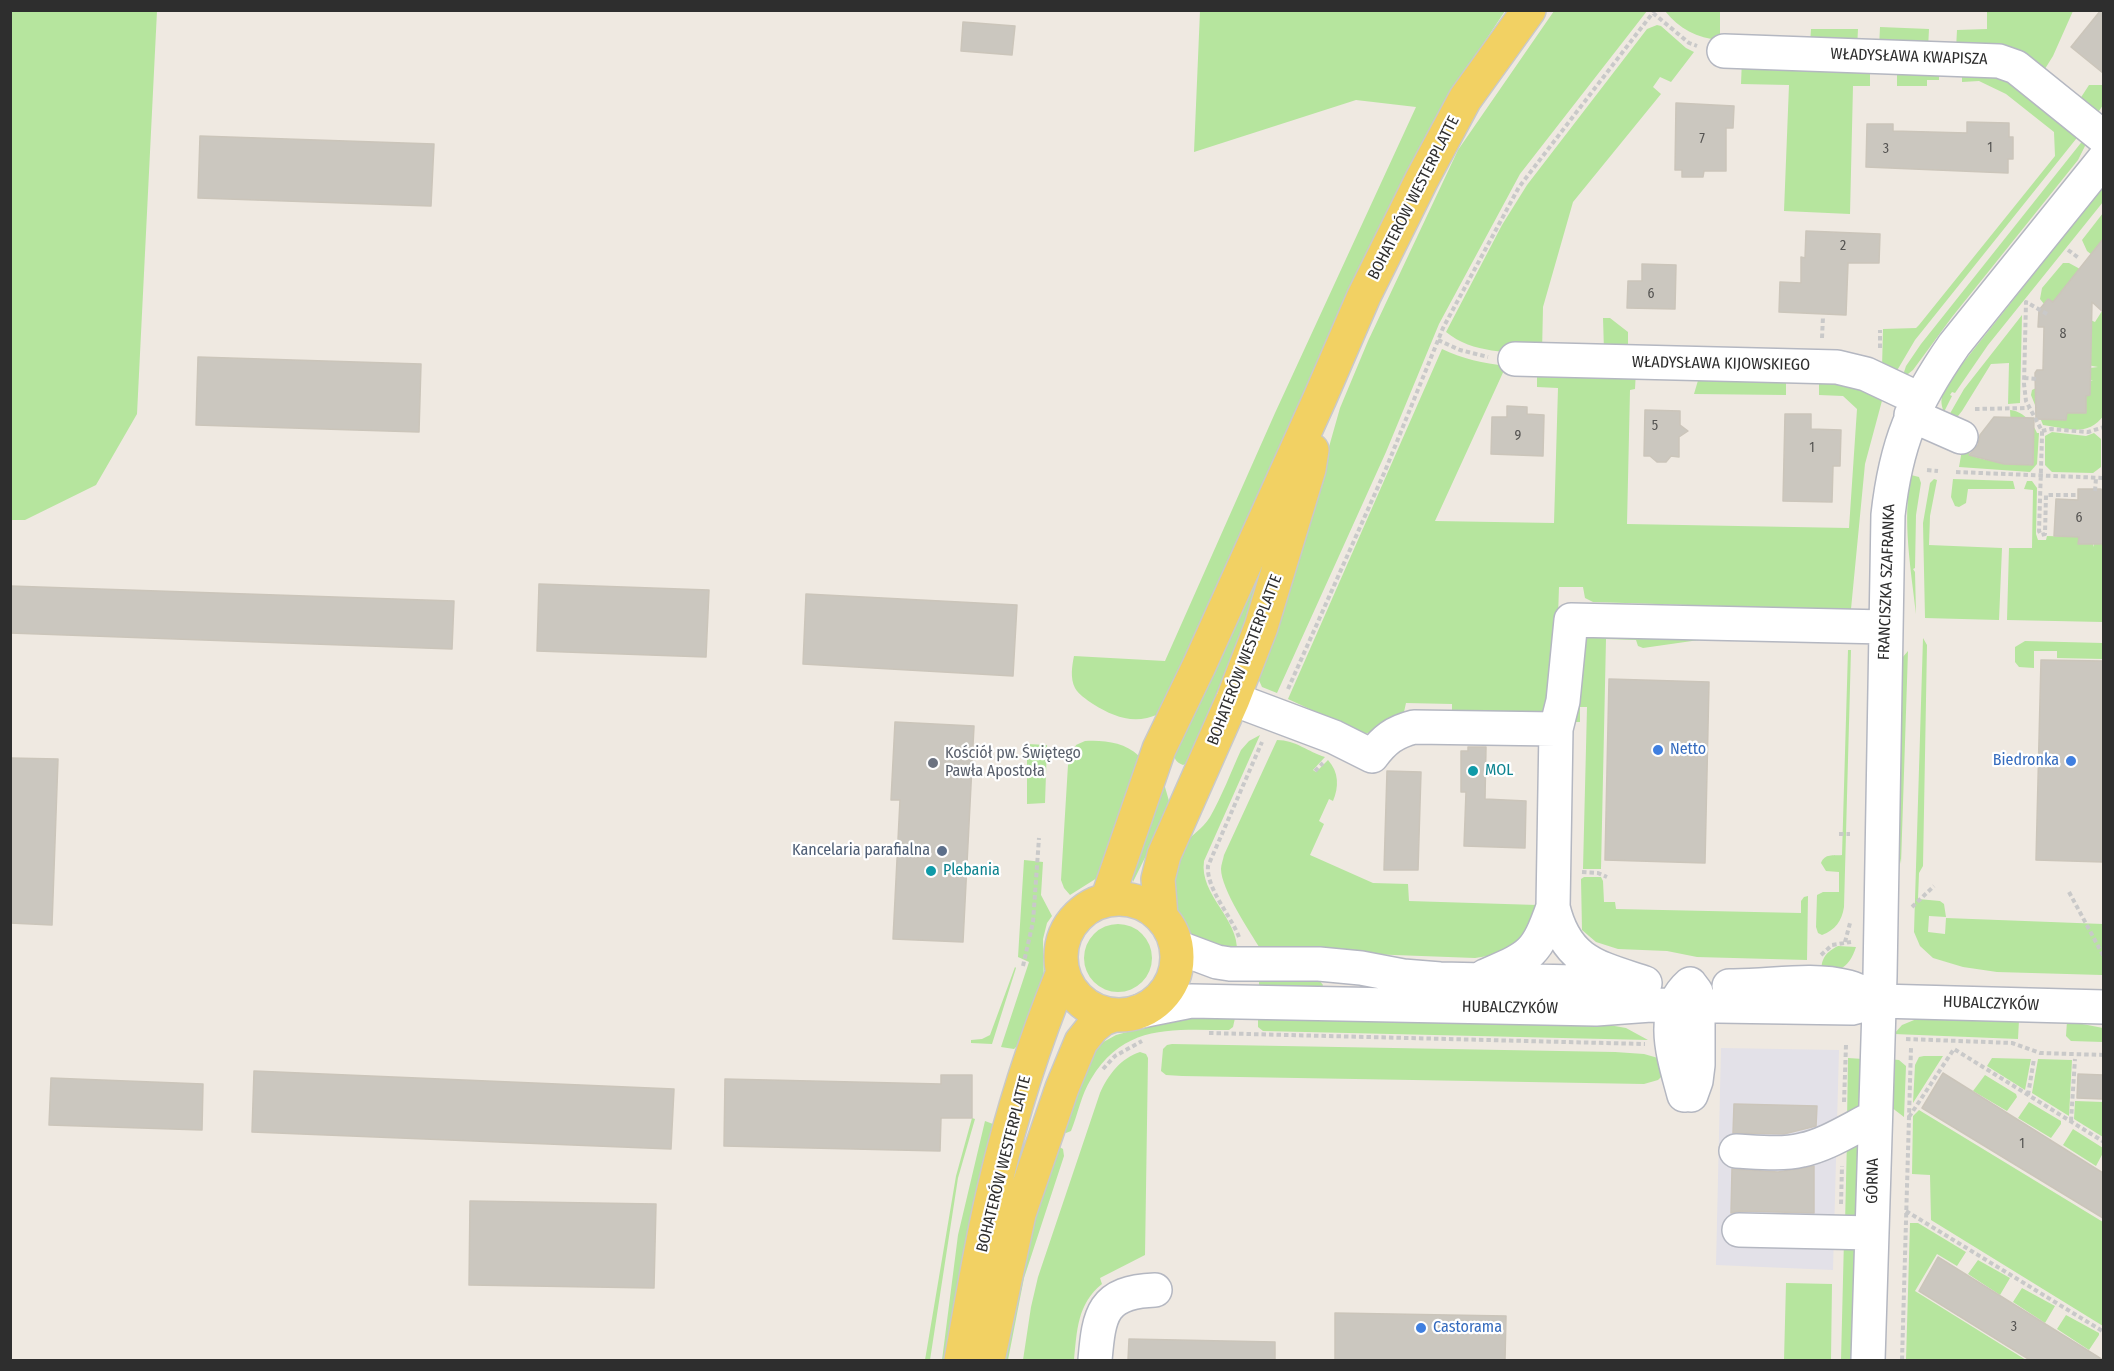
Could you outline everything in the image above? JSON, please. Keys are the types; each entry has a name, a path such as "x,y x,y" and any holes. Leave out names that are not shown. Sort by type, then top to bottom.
{"main road":[{"name":"BOHATERÓW WESTERPLATTE","path":"1107,900 1159,749 1199,666 1364,296 1465,99 1529,10"},
{"name":"BOHATERÓW WESTERPLATTE","path":"1161,916 1158,879 1164,855 1233,699 1261,627 1309,469 1320,398"},
{"path":"1122,898 1136,900 1161,916 1171,930 1177,946 1178,962 1174,978 1166,992 1155,1003 1135,1021 1101,1012 1088,1006 1077,996 1063,972 1061,956 1063,940 1079,914 1092,905 1122,898"},
{"name":"BOHATERÓW WESTERPLATTE","path":"961,1360 994,1187 1008,1133 1041,1025 1063,972"},
{"name":"BOHATERÓW WESTERPLATTE","path":"988,1360 1019,1214 1062,1088 1082,1042 1093,1027 1103,1019 1135,1021"}],"street":[{"name":"WŁADYSŁAWA KWAPISZA","path":"1724,51 1999,61 2016,67 2103,138"},
{"name":"FRANCISZKA SZAFRANKA","path":"1879,1000 1888,515 1901,444 1915,407 1954,345 2103,159"},
{"name":"WŁADYSŁAWA KIJOWSKIEGO","path":"1515,359 1837,367 1866,374 1915,407 1968,423"},
{"path":"1478,980 1521,960 1536,948 1553,907 1556,729 1563,701 1571,620 1885,627"},
{"path":"1233,699 1334,737 1372,756 1384,740 1397,731 1413,727 1556,729"},
{"path":"1553,907 1562,934 1584,960 1594,966 1645,983"},
{"name":"HUBALCZYKÓW","path":"1177,946 1217,962 1230,964 1319,964 1361,968 1403,976 1478,980 1645,983 1688,999"},
{"name":"HUBALCZYKÓW","path":"1135,1021 1191,1001 1596,1009 1651,1005 1757,986 1787,983 1847,987 1879,1000 2103,1007"},
{"path":"1664,1053 1670,1032 1688,999"},
{"path":"1596,1009 1645,1027 1665,1043 1664,1053 1688,1095 1696,1081 1698,1065 1688,999"},
{"name":"GÓRNA","path":"1868,1360 1879,1000"},
{"path":"1736,1151 1791,1152 1803,1150 1814,1147 1875,1117"},
{"path":"1739,1230 1872,1233"},
{"path":"1095,1360 1100,1323 1110,1304 1127,1293 1155,1290"}],"path":[{"path":"1284,696 1385,471 1443,328 1519,187 1654,12 1689,43 1724,51"},
{"path":"2068,250 2080,259"},
{"path":"2048,314 2026,302 2024,378 2026,401 2042,431 2039,528 2041,535 2045,534 2046,495 2078,495"},
{"path":"1438,340 1479,356 1515,359"},
{"path":"2024,378 2037,379"},
{"path":"1968,423 2029,408"},
{"path":"2042,431 2051,429 2088,432 2103,427"},
{"path":"1927,470 1938,471"},
{"path":"1956,472 2103,478"},
{"path":"2095,491 2096,478"},
{"path":"1240,946 1238,934 1207,872 1266,734"},
{"path":"1839,834 1850,834"},
{"path":"1023,966 1033,922 1039,838"},
{"path":"1579,872 1598,873 1607,877"},
{"path":"1912,907 1934,886"},
{"path":"2068,892 2103,957"},
{"path":"1818,963 1825,949 1832,945 1845,942 1858,943"},
{"path":"1100,1073 1120,1052 1135,1021"},
{"path":"1203,1033 1664,1053"},
{"path":"1904,1039 2012,1043 2040,1053 2103,1055"},
{"path":"1902,1360 1911,1048"},
{"path":"1909,1117 1954,1049 2103,1142"},
{"path":"2028,1095 2034,1059"},
{"path":"2071,1122 2075,1059"},
{"path":"1906,1211 2103,1332"}],"shaded area":[{"path":"1721,1048 1839,1050 1833,1270 1716,1265"}],"green space":[{"path":"11,10 157,11 137,414 96,485 25,520 10,520"},
{"path":"1200,11 1505,11 1440,109 1159,714 1133,719 1109,713 1079,693 1072,680 1074,656 1165,661 1275,413 1416,107 1356,100 1194,152"},
{"path":"1554,11 1647,11 1520,174 1439,324 1386,452 1277,693 1262,687 1257,676 1291,581 1340,408 1368,341 1458,150"},
{"path":"1665,11 1720,11 1720,40 1689,32"},
{"path":"1987,11 2073,11 2053,56 2043,72 1956,49 1957,30 1987,29"},
{"path":"1657,25 1694,52 1671,82 1660,77 1653,87 1661,94 1573,202 1543,307 1542,353 1480,348 1446,332 1502,225 1527,185 1647,29"},
{"path":"1880,27 1929,29 1928,49 1879,48"},
{"path":"1811,29 1858,29 1857,49 1810,45"},
{"path":"1742,59 1870,64 1870,86 1853,86 1850,214 1784,211 1789,85 1741,84"},
{"path":"1897,64 1939,64 1939,80 1927,80 1927,86 1897,86"},
{"path":"1962,66 2000,72 2080,134 1915,340 1895,374 1882,368 1883,329 1916,328 1919,325 2055,156 2054,132 2006,94 1979,81 1962,82"},
{"path":"2089,85 2103,85 2103,105 2097,114 2078,102"},
{"path":"2084,139 2085,146 2078,160 1952,317 1913,370 1903,375 1906,366 1921,344"},
{"path":"2103,187 2103,202 1988,345 1955,393 1952,392 1944,412 1942,396 1955,373"},
{"path":"2103,213 2103,245 2092,255 2087,251 2082,240"},
{"path":"2063,263 2069,263 2080,269 2053,302 2048,299 2044,304 2040,299 2042,288"},
{"path":"2102,311 2104,415 2091,427 2084,429 2043,425 2031,395 2032,390 2036,388 2065,420 2067,413 2085,413 2086,396 2090,395 2090,381 2093,381 2090,380 2090,368 2098,367 2087,365 2084,329 2092,331 2085,327 2088,319 2095,322"},
{"path":"2022,315 2020,403 2008,404 2009,363 1991,364 1958,416 1948,417 1964,389"},
{"path":"1603,318 1610,318 1628,332 1628,352 1604,351"},
{"path":"1442,349 1473,360 1506,366 1435,521 1554,523 1558,388 1537,387 1537,368 1636,371 1635,389 1630,390 1627,524 1849,528 1857,409 1843,396 1819,395 1819,376 1846,380 1883,397 1865,464 1851,609 1593,602 1585,598 1583,587 1559,587 1556,677 1543,713 1452,712 1452,704 1406,703 1404,712 1381,724 1372,732 1363,734 1288,699"},
{"path":"1786,373 1786,395 1694,394 1699,377"},
{"path":"2010,410 2019,412 2039,433 2037,464 2030,472 1959,467 1962,450 1971,449 1969,455 2001,462 2033,465 2034,428 2011,428"},
{"path":"2052,432 2086,436 2094,433 2101,439 2101,467 2093,473 2052,472 2045,465 2045,436"},
{"path":"1911,475 1919,477 1921,483 1916,515 1915,568 1913,569 1916,614 1907,527"},
{"path":"1934,479 1937,480 1930,516 1929,545 2002,548 1999,620 1925,618 1923,523 1930,483"},
{"path":"1953,479 2013,481 2015,489 1968,489 1966,503 1959,507 1955,506 1951,497"},
{"path":"2027,481 2032,481 2037,488 2036,534 2038,540 2046,540 2047,536 2079,537 2079,544 2093,544 2094,547 2094,544 2103,544 2103,622 2007,620 2009,548 2032,548 2033,490 2024,489"},
{"path":"1269,555 1244,638 1190,762 1183,765 1175,759 1173,749 1256,566"},
{"path":"1585,637 1713,638 1643,648 1638,646 1636,640 1606,639 1601,869 1583,869 1587,707 1580,707 1580,722 1575,722"},
{"path":"1923,638 1927,645 1923,866 1919,873 1918,899 1940,901 1944,904 1946,917 1929,916 1928,932 1945,934 1946,918 2103,924 2104,969 2102,975 1997,972 1963,967 1933,958 1920,946 1914,932"},
{"path":"2025,641 2103,643 2103,659 2057,658 2057,651 2034,651 2034,668 2019,667 2015,662 2015,647"},
{"path":"1848,650 1851,650 1844,907 1842,917 1837,924 1822,935 1818,933 1816,927 1817,895 1823,892 1839,892 1839,872 1826,871 1821,863 1827,856 1842,855"},
{"path":"1908,651 1901,864 1897,842 1902,658"},
{"path":"1260,735 1204,861 1207,885 1232,928 1237,952 1206,945 1185,927 1174,902 1173,874 1182,848 1210,817 1241,750 1249,741"},
{"path":"1277,740 1296,744 1325,757 1313,770 1316,772 1328,760 1336,775 1335,796 1333,801 1329,799 1319,821 1324,824 1310,855 1373,883 1408,884 1409,901 1537,905 1523,942 1494,955 1475,958 1261,950 1231,899 1222,877 1221,867 1224,855"},
{"path":"1085,741 1114,743 1139,756 1097,878 1070,895 1061,880 1068,765 1076,745"},
{"path":"1027,744 1047,745 1045,803 1027,804"},
{"path":"1163,780 1169,801 1166,815 1133,882 1133,875"},
{"path":"1024,860 1043,862 1041,895 1052,916 1047,923 1043,939 1044,988 1021,1042 1014,1049 1001,1047 1029,962 1018,957"},
{"path":"1601,877 1604,902 1615,902 1616,909 1801,913 1801,901 1808,896 1807,960 1697,957 1667,951 1618,949 1596,942 1582,930 1581,879"},
{"path":"1111,924 1125,924 1137,929 1147,939 1152,958 1147,977 1137,987 1125,992 1111,992 1099,987 1089,977 1084,965 1084,951 1089,939 1099,929"},
{"path":"1838,946 1856,947 1847,964 1821,975 1824,958 1829,951"},
{"path":"1015,967 992,1044 971,1043 971,1040 982,1039 990,1035"},
{"path":"1259,980 1319,980 1323,985 1321,989 1259,991"},
{"path":"1183,1017 1235,1018 1233,1027 1229,1030 1151,1033 1119,1048 1104,1061 1091,1079 1071,1131 1066,1133 1061,1131 1083,1068 1098,1045 1116,1035"},
{"path":"1258,1018 1609,1025 1626,1028 1648,1040 1263,1031 1258,1027"},
{"path":"1919,1018 2019,1020 2018,1039 1894,1034 1902,1025"},
{"path":"2067,1021 2103,1028 2103,1042 2071,1041 2066,1036"},
{"path":"1172,1044 1615,1052 1644,1054 1658,1058 1664,1074 1658,1080 1644,1084 1166,1075 1161,1071 1163,1049"},
{"path":"1140,1052 1146,1054 1148,1058 1145,1255 1100,1278 1102,1284 1083,1309 1074,1360 1023,1360 1038,1277 1100,1093 1116,1068 1127,1058"},
{"path":"1943,1056 1913,1103 1915,1065 1919,1057"},
{"path":"1848,1058 1863,1059 1861,1115 1847,1122"},
{"path":"1992,1058 2031,1059 2025,1090 1987,1066"},
{"path":"1888,1059 1899,1060 1906,1066 1904,1117 1887,1104"},
{"path":"2038,1059 2072,1060 2069,1116 2032,1093"},
{"path":"1985,1075 2016,1094 2017,1097 2007,1111 1973,1091"},
{"path":"2075,1101 2103,1102 2103,1137 2074,1119"},
{"path":"2029,1102 2061,1121 2051,1138 2018,1118"},
{"path":"1919,1110 2103,1222 2103,1326 1931,1220 1930,1175 1912,1174 1913,1116"},
{"path":"972,1118 975,1119 958,1178 930,1360 925,1360 956,1176"},
{"path":"985,1121 993,1124 966,1241 955,1300 948,1360 942,1360 958,1235"},
{"path":"2073,1129 2103,1148 2103,1153 2096,1166 2063,1145"},
{"path":"1862,1131 1860,1216 1845,1224 1847,1139"},
{"path":"1056,1145 1063,1149 1064,1156 1024,1278 1008,1360 1003,1360 1025,1255"},
{"path":"1910,1223 1918,1223 1966,1252 1957,1266 1937,1254 1915,1291 2026,1360 1906,1360"},
{"path":"1844,1239 1856,1242 1857,1360 1841,1360"},
{"path":"1978,1260 2010,1278 2000,1295 1968,1274"},
{"path":"1786,1283 1832,1284 1831,1360 1784,1360"},
{"path":"2022,1288 2055,1306 2045,1323 2013,1302"},
{"path":"2066,1315 2099,1333 2089,1350 2057,1329"}],"building":[{"path":"2103,10 2103,73 2071,47"},
{"path":"963,22 1015,26 1012,55 961,51"},
{"path":"1676,103 1734,106 1733,128 1726,128 1726,171 1704,171 1703,177 1682,177 1682,170 1675,170"},
{"path":"1967,122 2009,123 2009,137 2013,137 2013,159 2008,159 2008,173 1866,167 1867,124 1893,124 1893,131 1967,133"},
{"path":"200,136 434,144 431,206 198,198"},
{"path":"1806,231 1880,234 1879,263 1848,263 1846,315 1779,312 1780,282 1801,283 1801,257 1805,258"},
{"path":"2103,239 2103,312 2092,302 2090,395 2086,396 2086,413 2067,413 2066,420 2036,419 2035,373 2037,370 2043,370 2044,327 2038,327 2039,310 2048,299 2053,302"},
{"path":"1642,264 1676,265 1675,309 1627,308 1628,281 1642,281"},
{"path":"198,357 421,364 419,432 196,425"},
{"path":"1507,406 1527,407 1527,414 1544,415 1543,456 1491,454 1492,417 1507,417"},
{"path":"1645,410 1680,411 1680,425 1688,431 1679,437 1679,457 1671,456 1666,462 1657,462 1650,456 1644,456"},
{"path":"1785,414 1811,414 1811,429 1841,430 1840,466 1833,466 1832,502 1783,501"},
{"path":"1994,417 2034,418 2033,465 2004,464 1969,455 1978,445 1980,435"},
{"path":"2078,489 2101,489 2103,491 2103,544 2078,544 2079,537 2054,536 2056,499 2078,500"},
{"path":"539,584 709,590 706,657 537,651"},
{"path":"10,586 454,601 452,649 10,633"},
{"path":"806,594 1017,605 1013,676 803,664"},
{"name":"Biedronka","path":"2041,660 2103,661 2103,862 2036,860"},
{"name":"Netto","path":"1609,679 1709,682 1705,863 1605,860"},
{"name":"Plebania","path":"895,722 974,726 963,942 893,939 900,800 891,800"},
{"path":"1468,747 1486,747 1485,799 1526,801 1525,848 1464,846 1466,792 1461,792 1461,751 1468,751"},
{"path":"10,758 58,759 52,925 10,923"},
{"path":"1387,771 1421,772 1418,870 1384,870"},
{"path":"254,1071 674,1089 671,1149 252,1132"},
{"path":"1943,1073 2103,1173 2103,1218 1922,1108"},
{"path":"2078,1074 2103,1075 2103,1099 2077,1098"},
{"path":"941,1075 972,1075 972,1118 941,1118 940,1151 724,1146 725,1079 941,1084"},
{"path":"51,1078 203,1084 202,1130 49,1125"},
{"path":"1734,1104 1817,1106 1816,1126 1784,1134 1733,1133"},
{"path":"1814,1166 1814,1213 1739,1211 1731,1213 1732,1169 1778,1172"},
{"path":"470,1201 656,1204 654,1288 469,1285"},
{"path":"1938,1257 2103,1360 2030,1360 1919,1291"},
{"path":"1335,1313 1506,1316 1505,1360 1335,1360"},
{"path":"1129,1339 1275,1342 1275,1360 1128,1360"}],"place":[{"name":"Netto","path":"1658,750"},
{"name":"Biedronka","path":"2071,761"},
{"name":"Kościół pw. Świętego Pawła Apostoła","path":"933,763"},
{"name":"MOL","path":"1473,771"},
{"name":"Kancelaria parafialna","path":"942,851"},
{"name":"Plebania","path":"931,871"},
{"name":"Castorama","path":"1421,1328"}]}
